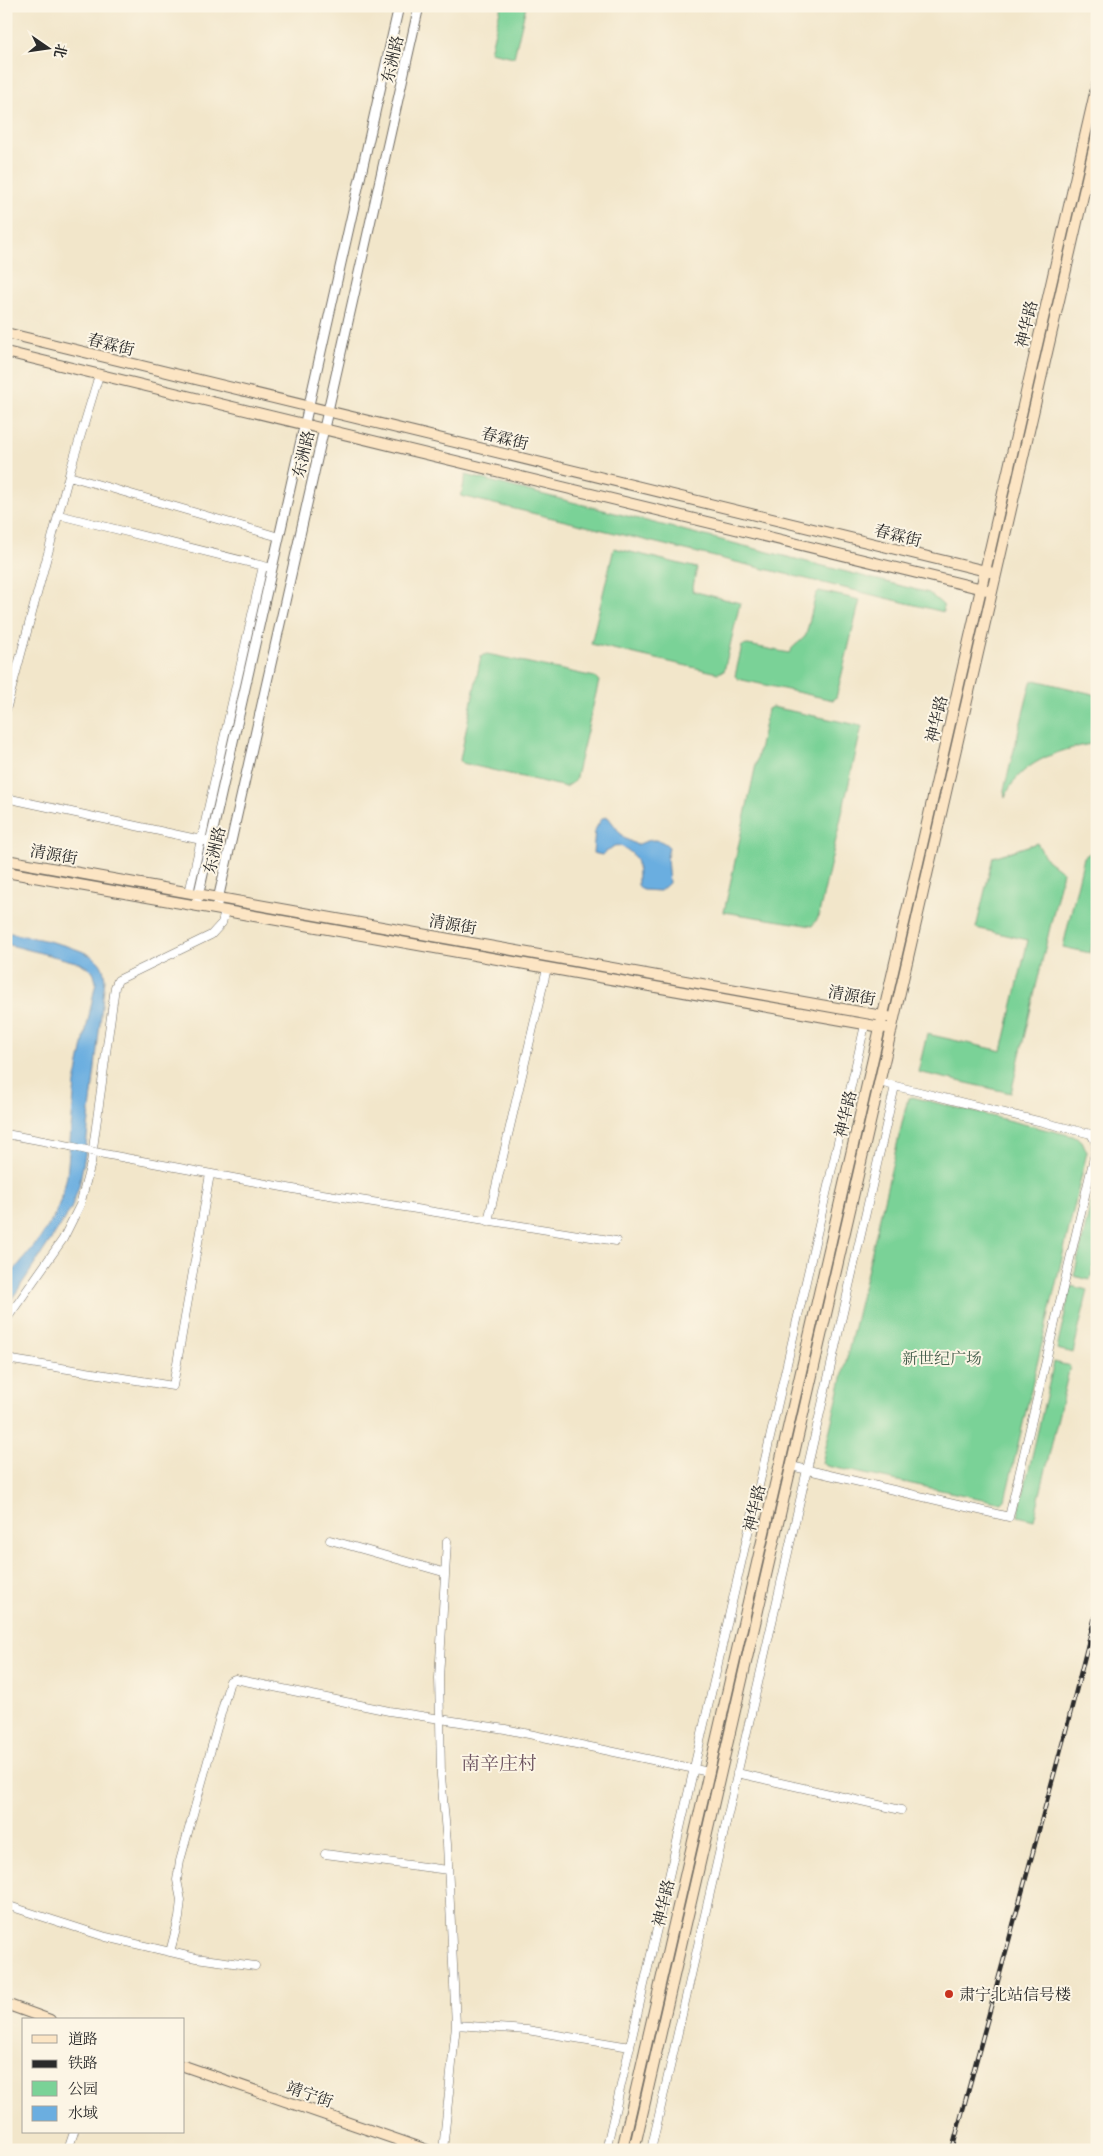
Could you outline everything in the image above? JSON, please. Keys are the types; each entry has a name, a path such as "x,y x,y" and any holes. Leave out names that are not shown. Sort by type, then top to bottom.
{"main road":[{"name":"神华路","path":"622,2150 1097,84"},
{"name":"神华路","path":"634,2150 1097,135"},
{"name":"春霖街","path":"6,333 996,574"},
{"name":"春霖街","path":"6,352 992,592"},
{"name":"清源街","path":"6,860 894,1018"},
{"name":"清源街","path":"6,872 892,1029"},
{"path":"6,2004 44,2018"},
{"name":"靖宁街","path":"185,2066 427,2150"}],"street":[{"name":"东洲路","path":"196,906 194,894 268,567 279,536 399,6"},
{"name":"东洲路","path":"220,910 218,898 419,6"},
{"path":"6,710 9,692 99,375"},
{"path":"69,476 279,536"},
{"path":"59,515 268,567"},
{"path":"6,798 206,841"},
{"path":"6,1320 63,1239 80,1205 91,1163 115,987 118,980 211,935 222,923 220,910"},
{"path":"488,1221 548,968"},
{"path":"606,2150 865,1025"},
{"path":"791,1466 1009,1517 1096,1149 1096,1141 1091,1134 879,1082"},
{"path":"651,2150 895,1086"},
{"path":"6,1134 210,1174 616,1241"},
{"path":"6,1359 173,1386 210,1174"},
{"path":"330,1540 444,1572"},
{"path":"443,2150 456,2047 448,1870 441,1776 439,1678 447,1541"},
{"path":"170,1952 179,1918 181,1900 176,1880 180,1861 230,1681 235,1679 440,1720 505,1729 709,1772"},
{"path":"737,1773 901,1810"},
{"path":"325,1854 448,1870"},
{"path":"6,1905 106,1937 170,1952 255,1966"},
{"path":"456,2025 526,2030 630,2047"},
{"path":"73,2134 69,2146 81,2150"}],"green space":[{"path":"501,6 526,6 514,57 490,52"},
{"path":"466,475 929,593 943,605 944,612 461,496"},
{"path":"614,548 697,568 692,591 740,603 724,671 718,673 591,644"},
{"path":"819,591 860,600 836,698 833,700 738,679 735,676 742,646 748,645 789,653 804,638 816,594"},
{"path":"487,654 595,677 599,681 575,781 566,787 462,763 460,760 481,656"},
{"path":"1035,680 1097,695 1097,722 1091,744 1052,754 1040,760 1019,776 1005,798 1004,790 1031,682"},
{"path":"772,707 862,726 818,918 812,926 724,912 768,709"},
{"path":"1037,843 1047,860 1063,872 1011,1093 918,1072 927,1034 1002,1051 1028,940 976,928 993,857"},
{"path":"1097,848 1097,925 1090,953 1063,947 1084,857"},
{"name":"新世纪广场","path":"912,1097 1073,1136 1082,1141 1087,1152 1005,1500 1002,1503 827,1466 822,1463 908,1098"},
{"path":"1091,1203 1097,1205 1097,1251 1090,1280 1074,1276"},
{"path":"1071,1286 1088,1290 1073,1353 1057,1349"},
{"path":"1054,1362 1070,1366 1034,1520 1018,1516"}],"water":[{"path":"608,817 624,838 637,845 646,841 658,840 669,847 667,858 669,883 660,891 642,890 638,885 636,861 631,853 624,848 614,846 602,855 593,853 595,830 602,818"},
{"path":"6,932 81,951 100,963 105,979 85,1155 79,1186 71,1209 6,1308 6,1280 39,1240 54,1217 62,1196 67,1176 75,1083 96,982 93,971 80,963 6,944"}],"railway":[{"path":"952,2150 1097,1609"}],"place":[{"name":"肃宁北站信号楼","path":"949,1994"}],"district":[{"name":"南辛庄村","path":"499,1763"}]}
